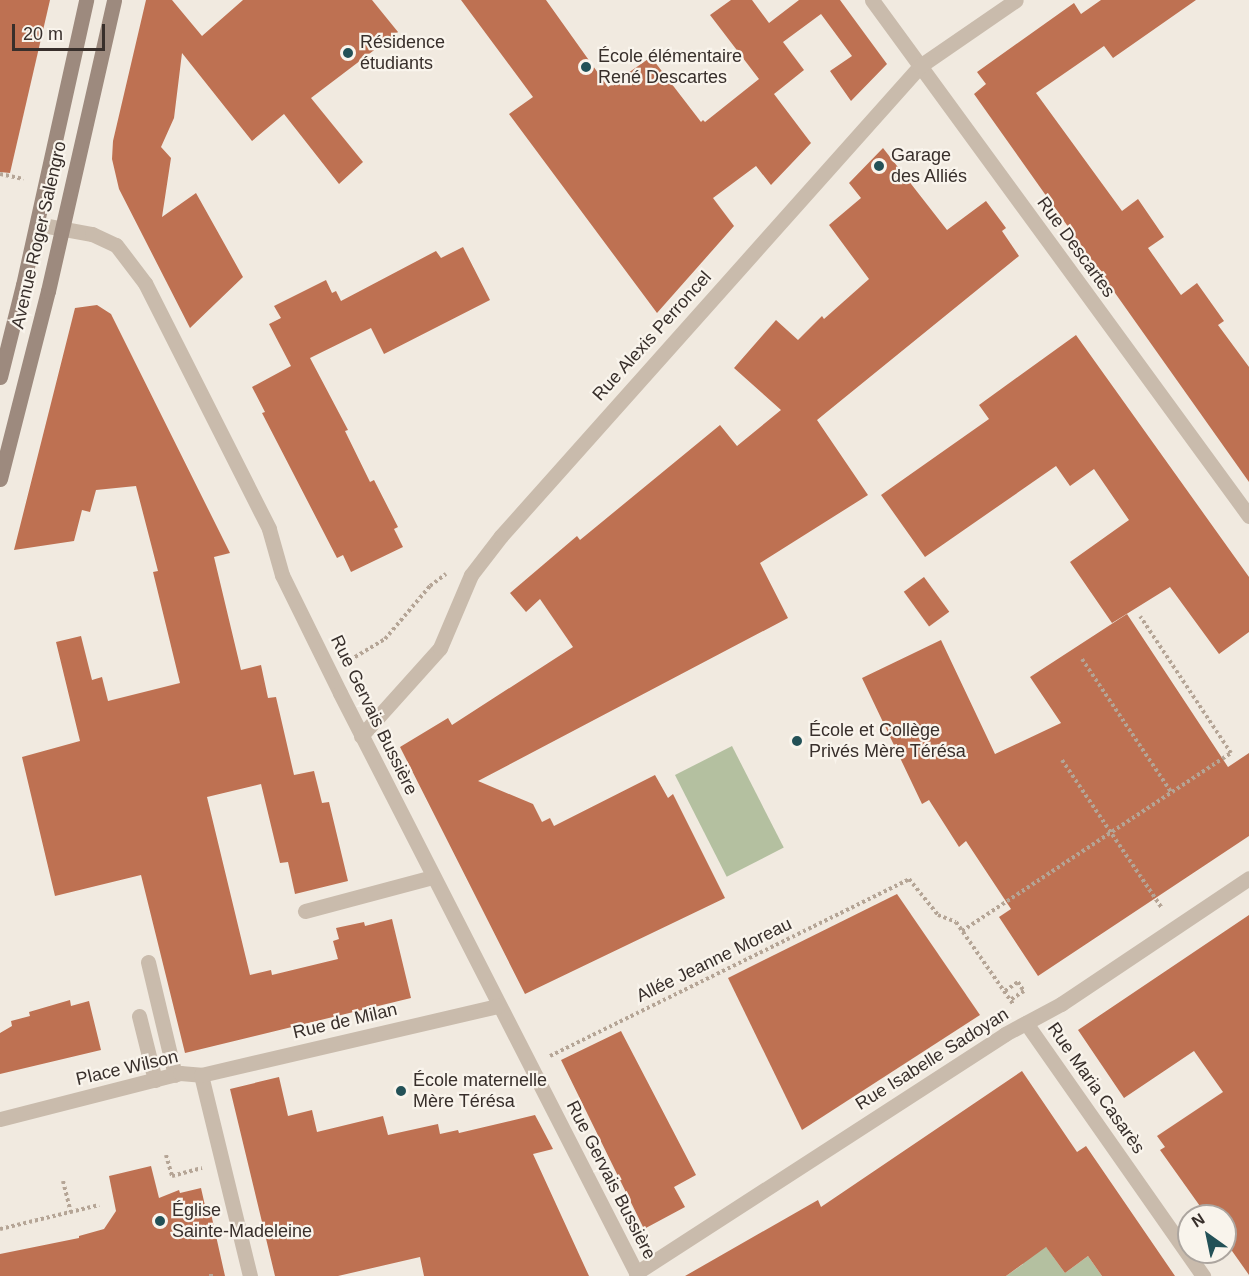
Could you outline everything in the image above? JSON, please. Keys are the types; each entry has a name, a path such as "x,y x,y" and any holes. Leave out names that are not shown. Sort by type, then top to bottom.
{"main road":[{"name":"Avenue Roger Salengro","path":"0,377 37,224 47,167 86,0"},
{"name":"Avenue Roger Salengro","path":"0,479 63,228 73,172 114,0"}],"street":[{"name":"Rue Descartes","path":"872,0 1249,516"},
{"name":"Rue Alexis Perroncel","path":"361,736 440,648 471,575 501,536 920,66 1016,0"},
{"name":"Rue Gervais Bussière","path":"37,224 92,234 116,245 145,283 258,507 268,529 282,575 361,736 637,1274"},
{"path":"305,911 433,877"},
{"name":"Rue Isabelle Sadoyan","path":"637,1274 1005,1034 1061,1005 1249,878"},
{"path":"148,962 175,1075"},
{"name":"Rue de Milan","path":"201,1075 498,1006"},
{"path":"139,1016 155,1080"},
{"name":"Rue Maria Casarès","path":"1026,1023 1203,1276"},
{"name":"Place Wilson","path":"0,1119 175,1075 201,1075 250,1276"}],"path":[{"path":"330,670 384,639 430,586 447,573"},
{"path":"962,931 1231,753 1140,616"},
{"path":"1082,659 1171,792"},
{"path":"1062,760 1164,910"},
{"name":"Allée Jeanne Moreau","path":"530,1066 909,879 938,915 956,922"},
{"name":"Rue Maria Casarès","path":"956,922 1026,1023"},
{"path":"1005,991 1018,982 1024,991 1010,1000"},
{"path":"166,1155 172,1176 210,1166"},
{"path":"63,1181 71,1212"},
{"path":"0,1229 99,1205"}],"green space":[{"path":"732,746 784,848 727,877 675,775"},
{"path":"1039,1237 1065,1273 1088,1256 1102,1276 1006,1276 1023,1264 1016,1253"}],"building":[{"path":"0,0 50,0 10,173 0,172"},
{"path":"146,0 172,0 202,36 243,0 372,0 398,32 311,98 363,162 339,184 284,114 252,141 182,53 174,118 161,147 171,158 162,217 196,193 243,277 190,328 119,189 112,159 113,141"},
{"path":"461,0 546,0 608,87 651,57 701,122 703,120 705,122 759,79 710,15 731,0 752,0 769,23 799,0 840,0 887,64 851,101 830,71 852,56 821,14 783,42 804,70 774,94 811,143 771,185 756,166 713,198 734,226 657,313 509,114 533,97"},
{"path":"1101,0 1196,0 1113,58 1104,46 1036,93 1122,211 1138,199 1164,237 1148,248 1181,295 1197,283 1224,321 1218,325 1249,367 1249,482 974,94 986,84 977,72 1074,3 1081,14"},
{"path":"883,148 947,230 986,201 1006,228 1002,231 1019,256 817,420 868,495 760,563 788,618 478,781 533,804 542,822 550,818 554,826 655,775 668,798 673,794 725,898 525,994 400,747 448,718 452,725 573,647 540,599 526,612 510,593 577,536 580,540 720,425 737,446 781,410 734,368 776,320 798,340 822,316 824,319 869,279 829,225 861,198 849,183"},
{"path":"463,247 490,300 384,354 371,328 310,358 348,430 345,431 370,482 374,480 398,527 394,529 403,547 351,572 343,555 337,558 262,413 265,412 252,387 291,366 269,324 281,318 274,306 326,280 332,293 336,291 341,301 436,251 441,258"},
{"path":"97,305 111,314 230,553 214,557 241,670 261,665 268,698 276,697 294,775 314,771 322,803 329,802 348,881 295,894 288,862 280,863 261,784 207,797 250,975 271,970 272,975 338,959 333,941 339,939 336,928 364,922 365,926 392,919 411,998 185,1053 141,875 55,896 22,757 80,741 56,642 81,636 92,680 102,677 108,701 180,683 153,572 158,571 136,486 96,490 90,512 82,510 74,541 14,550 75,308"},
{"path":"1076,335 1249,577 1249,632 1219,654 1170,587 1112,623 1070,562 1129,520 1094,469 1070,486 1056,466 925,557 881,495 989,419 979,405"},
{"path":"924,577 949,612 929,626 904,592"},
{"path":"1127,614 1228,767 1249,753 1249,836 1038,976 999,917 1011,909 966,841 959,847 929,800 922,804 862,678 941,640 995,754 1061,723 1030,677"},
{"path":"897,894 980,1015 802,1130 728,978"},
{"path":"1249,915 1249,1275 1237,1258 1237,1204 1198,1204 1160,1150 1165,1147 1157,1136 1223,1092 1194,1051 1124,1098 1078,1030"},
{"path":"70,1000 71,1006 89,1001 101,1050 0,1074 0,1033 12,1026 11,1021 30,1016 29,1012"},
{"path":"621,1031 696,1175 674,1187 685,1207 644,1229 561,1060"},
{"path":"1022,1071 1077,1152 1086,1146 1175,1276 1102,1276 1088,1256 1065,1273 1046,1247 1006,1276 685,1276 818,1200 821,1207"},
{"path":"279,1077 288,1116 312,1110 317,1132 383,1116 388,1135 438,1124 440,1134 458,1130 459,1133 535,1115 553,1149 533,1154 589,1276 424,1276 420,1257 338,1276 275,1276 230,1089"},
{"name":"Église Sainte-Madeleine","path":"151,1166 159,1198 179,1190 180,1193 201,1188 206,1210 210,1209 225,1276 0,1276 0,1254 79,1238 79,1236 104,1229 116,1211 109,1176"}],"place":[{"name":"Résidence étudiants","path":"348,53"},
{"name":"École élémentaire René Descartes","path":"586,67"},
{"name":"Garage des Alliés","path":"879,166"},
{"name":"École et Collège Privés Mère Térésa","path":"797,741"},
{"name":"École maternelle Mère Térésa","path":"401,1091"},
{"name":"Église Sainte-Madeleine","path":"160,1221"}]}
